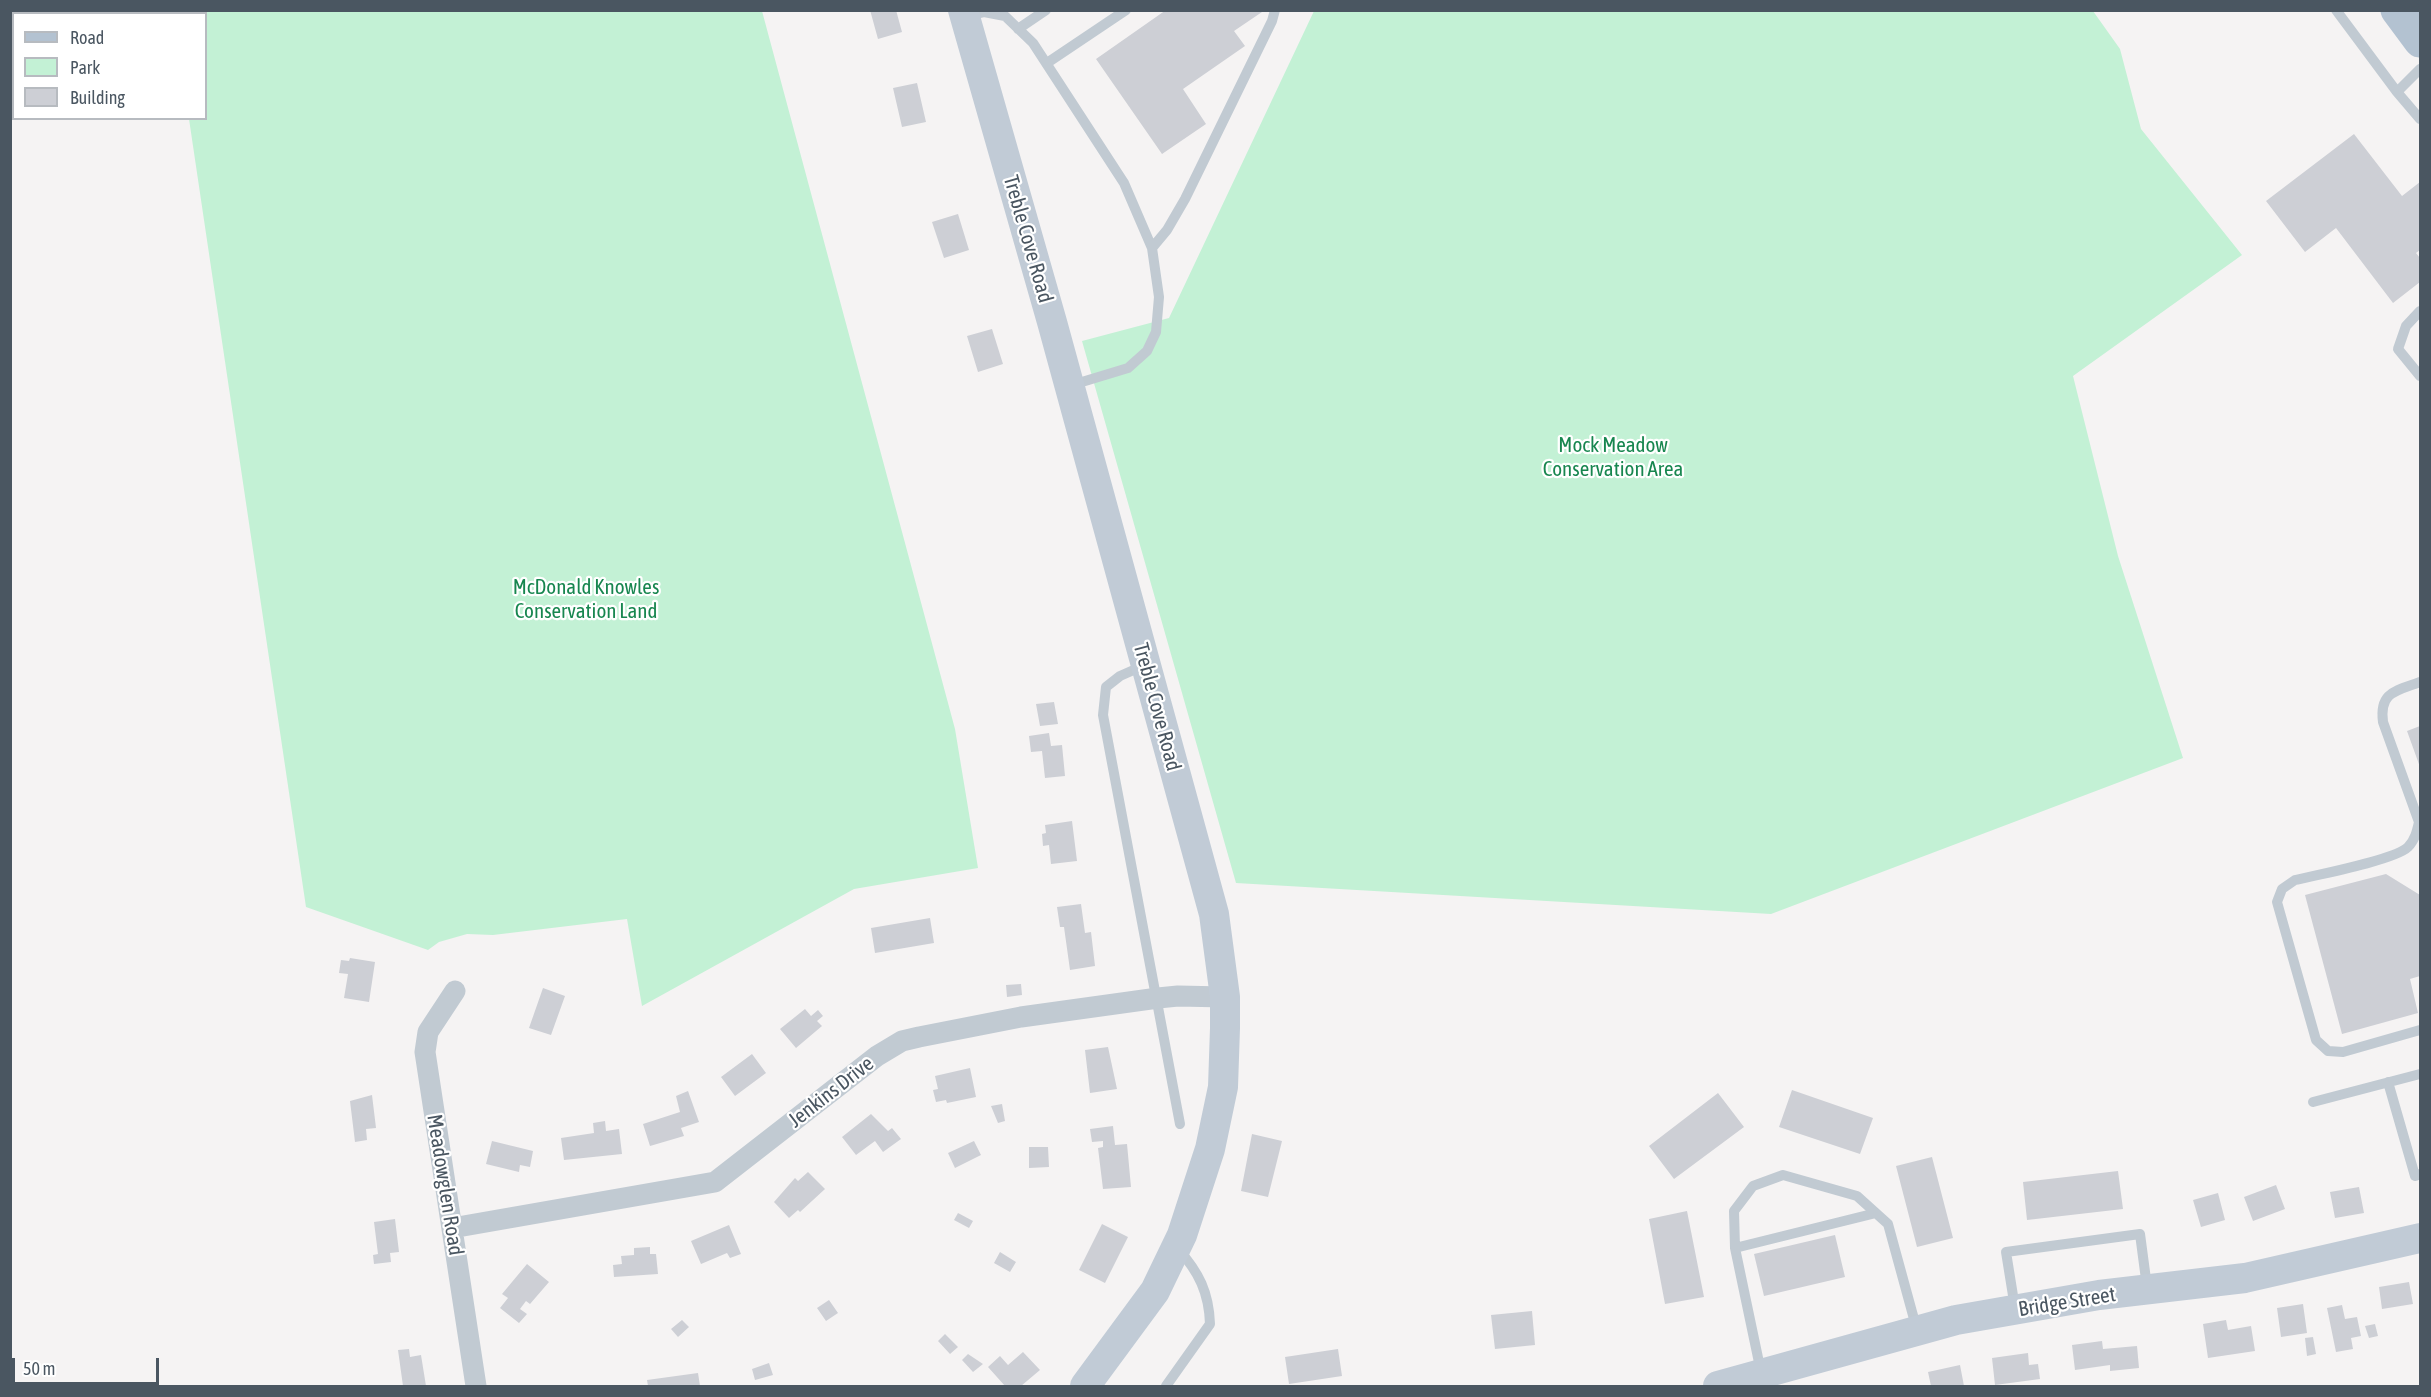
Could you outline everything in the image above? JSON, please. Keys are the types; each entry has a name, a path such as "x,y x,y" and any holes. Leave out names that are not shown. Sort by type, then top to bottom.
{"main road":[{"path":"2397,10 2421,41"},
{"name":"Treble Cove Road","path":"964,14 1214,914 1225,997 1223,1087 1210,1149 1176,1247 1155,1291 1085,1386"},
{"name":"Bridge Street","path":"1718,1386 1956,1320 2099,1295 2246,1278 2421,1238"}],"street":[{"name":"Meadowglen Road","path":"455,991 428,1032 425,1043 476,1386"},
{"name":"Jenkins Drive","path":"452,1228 715,1182 877,1056 902,1041 1021,1017 1158,998 1225,997"}],"lane":[{"path":"1018,29 1046,10"},
{"path":"1047,63 1126,10"},
{"path":"1152,248 1167,230 1185,199 1272,21 1275,10"},
{"path":"2336,10 2397,92 2421,119"},
{"path":"964,14 984,12 1005,16 1033,43 1124,183 1152,248 1158,297 1156,332 1147,351 1128,368 1069,386"},
{"path":"2397,92 2421,69"},
{"path":"2421,311 2406,326 2398,349 2421,376"},
{"path":"1145,665 1120,676 1106,687 1103,715 1180,1124"},
{"path":"2407,849 2416,836 2419,822 2383,722 2381,708 2386,697 2395,691 2421,682"},
{"path":"2421,848 2407,849 2295,880 2282,889 2277,902 2316,1040 2328,1051 2343,1052 2421,1030"},
{"path":"2313,1102 2421,1074"},
{"path":"2388,1082 2415,1176 2421,1174"},
{"path":"1762,1374 1736,1248 1734,1211 1753,1186 1783,1175 1857,1196 1888,1224 1918,1330"},
{"path":"1736,1248 1876,1213"},
{"path":"2015,1310 2006,1252 2140,1234 2147,1290"},
{"path":"1166,1386 1210,1324 1206,1290 1193,1266 1176,1247"}],"green space":[{"name":"McDonald Knowles Conservation Land","path":"762,11 955,729 978,868 854,889 642,1006 627,919 493,935 467,934 439,942 428,950 306,907 189,120 207,120 207,12 173,12"},
{"name":"Mock Meadow Conservation Area","path":"1314,11 2093,11 2120,49 2141,129 2242,255 2073,376 2118,556 2183,758 1771,914 1236,883 1082,341 1169,318"}],"building":[{"path":"870,10 896,10 902,32 878,39"},
{"path":"1166,10 1262,12 1234,31 1245,46 1183,89 1206,124 1162,154 1096,59"},
{"path":"917,83 926,122 902,127 893,88"},
{"path":"2354,134 2402,196 2420,182 2420,250 2416,253 2420,258 2420,282 2393,303 2336,228 2305,252 2266,201"},
{"path":"958,214 969,250 944,258 932,222"},
{"path":"992,329 1003,364 978,372 967,336"},
{"path":"1054,702 1058,724 1040,726 1036,704"},
{"path":"2420,726 2420,767 2407,731"},
{"path":"1049,733 1051,746 1062,745 1065,776 1045,778 1042,751 1031,752 1029,736"},
{"path":"1072,821 1077,861 1051,864 1049,845 1043,846 1042,834 1046,833 1045,825"},
{"path":"2386,874 2420,895 2420,976 2410,979 2418,1013 2342,1034 2305,895"},
{"path":"1081,904 1085,933 1091,932 1095,966 1070,970 1064,927 1060,927 1057,907"},
{"path":"930,918 934,943 875,953 871,928"},
{"path":"350,958 375,962 369,1002 344,998 348,974 339,973 341,960 349,961"},
{"path":"1021,984 1022,995 1007,997 1006,985"},
{"path":"543,988 565,996 551,1035 529,1028"},
{"path":"805,1009 811,1016 818,1010 823,1016 817,1021 822,1026 796,1048 780,1029"},
{"path":"1108,1047 1117,1089 1090,1093 1085,1050"},
{"path":"752,1054 766,1073 735,1096 721,1077"},
{"path":"970,1068 976,1097 947,1103 946,1100 936,1102 933,1090 938,1089 935,1076"},
{"path":"1792,1090 1873,1118 1860,1154 1779,1127"},
{"path":"688,1091 699,1122 681,1128 684,1136 650,1146 643,1124 680,1112 676,1096"},
{"path":"1718,1093 1744,1127 1674,1179 1649,1146"},
{"path":"372,1095 376,1128 366,1129 367,1140 355,1142 350,1101"},
{"path":"1002,1104 1005,1121 998,1123 991,1106"},
{"path":"871,1114 888,1131 892,1128 901,1139 883,1152 875,1141 856,1155 842,1137"},
{"path":"605,1121 606,1131 619,1129 622,1154 564,1160 561,1138 594,1133 593,1123"},
{"path":"1113,1126 1115,1145 1127,1144 1131,1187 1103,1189 1098,1148 1103,1147 1103,1141 1092,1142 1090,1129"},
{"path":"1252,1134 1282,1141 1268,1197 1241,1191"},
{"path":"492,1141 533,1151 530,1167 520,1165 519,1172 486,1164"},
{"path":"974,1141 981,1155 955,1168 948,1153"},
{"path":"1029,1147 1048,1147 1049,1167 1029,1168"},
{"path":"1932,1157 1953,1238 1917,1247 1896,1166"},
{"path":"2118,1171 2123,1209 2027,1220 2023,1182"},
{"path":"808,1172 825,1189 800,1212 798,1210 789,1218 774,1202 795,1178 798,1181"},
{"path":"2276,1185 2285,1209 2253,1221 2244,1197"},
{"path":"2359,1187 2364,1213 2335,1218 2330,1192"},
{"path":"2218,1193 2225,1220 2201,1227 2193,1200"},
{"path":"1687,1211 1704,1297 1665,1304 1649,1219"},
{"path":"958,1213 973,1221 969,1228 954,1220"},
{"path":"395,1219 399,1252 390,1253 391,1262 374,1264 373,1255 378,1254 374,1222"},
{"path":"1102,1224 1128,1237 1105,1283 1079,1270"},
{"path":"729,1225 741,1254 730,1258 727,1253 701,1264 691,1241"},
{"path":"1835,1235 1845,1277 1764,1296 1754,1254"},
{"path":"650,1247 650,1254 656,1254 658,1274 614,1277 613,1265 622,1264 621,1256 634,1255 634,1248"},
{"path":"1000,1252 1016,1262 1010,1272 994,1263"},
{"path":"527,1264 549,1282 530,1304 526,1301 520,1309 527,1314 519,1323 500,1308 508,1298 502,1294"},
{"path":"2409,1282 2413,1304 2382,1309 2379,1287"},
{"path":"829,1300 838,1313 826,1321 817,1308"},
{"path":"2303,1304 2307,1333 2281,1337 2277,1308"},
{"path":"2342,1305 2345,1319 2357,1317 2361,1336 2351,1338 2353,1349 2336,1352 2327,1308"},
{"path":"1532,1311 1535,1345 1495,1349 1491,1315"},
{"path":"682,1320 689,1327 678,1337 671,1329"},
{"path":"2226,1320 2228,1330 2251,1326 2255,1351 2208,1358 2203,1324"},
{"path":"2375,1324 2378,1336 2369,1338 2365,1326"},
{"path":"945,1334 958,1347 950,1354 938,1341"},
{"path":"2313,1337 2316,1354 2307,1356 2305,1338"},
{"path":"2102,1341 2103,1349 2137,1346 2139,1368 2110,1371 2110,1365 2075,1370 2072,1345"},
{"path":"409,1349 410,1357 421,1355 426,1386 403,1386 398,1350"},
{"path":"1338,1349 1342,1376 1289,1384 1285,1357"},
{"path":"1023,1352 1040,1370 1021,1386 1005,1386 988,1367 1000,1356 1008,1365"},
{"path":"2028,1353 2029,1365 2038,1364 2040,1379 1995,1385 1992,1358"},
{"path":"968,1354 983,1364 973,1372 962,1360"},
{"path":"769,1363 773,1375 755,1380 752,1369"},
{"path":"1960,1365 1964,1386 1931,1386 1928,1372"},
{"path":"698,1373 700,1386 648,1386 647,1380"}]}
